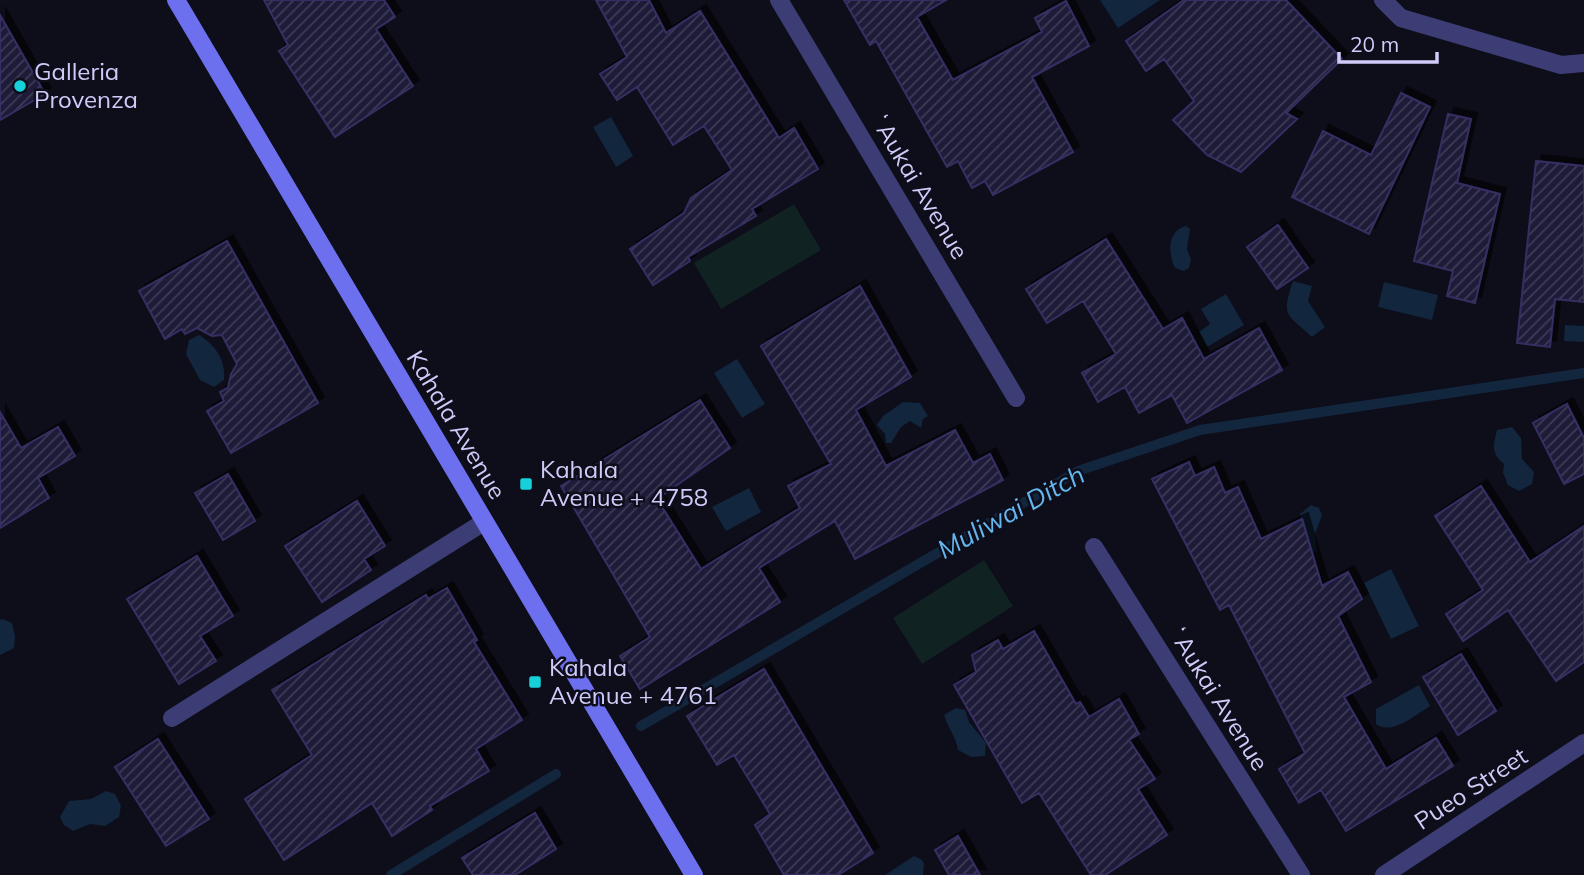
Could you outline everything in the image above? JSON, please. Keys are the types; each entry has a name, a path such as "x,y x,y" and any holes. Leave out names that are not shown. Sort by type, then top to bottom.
{"street":[{"name":"Kahala Avenue","path":"176,0 694,875"},
{"name":"ʻAukai Avenue","path":"779,0 1016,398"},
{"path":"1383,0 1401,18 1561,65 1584,64"},
{"path":"172,718 484,522"},
{"name":"ʻAukai Avenue","path":"1094,547 1301,875"},
{"name":"Pueo Street","path":"1384,875 1584,743"}],"green space":[{"path":"794,204 821,250 721,309 694,263"},
{"path":"984,560 1013,606 922,664 893,618"}],"water":[{"path":"1100,0 1160,0 1118,28"},
{"path":"611,117 633,156 616,167 593,127"},
{"path":"1186,226 1190,229 1187,249 1191,260 1189,268 1183,271 1175,268 1170,250 1175,232"},
{"path":"1293,281 1312,286 1308,301 1325,327 1312,337 1288,314 1287,302"},
{"path":"1384,282 1438,295 1432,320 1378,307"},
{"path":"1226,294 1244,325 1207,347 1199,332 1210,324 1201,309"},
{"path":"1565,325 1584,326 1584,342 1564,341"},
{"path":"199,335 215,349 223,366 224,380 214,387 200,380 186,354 189,340"},
{"path":"737,359 765,404 742,418 714,373"},
{"path":"903,402 920,403 928,416 923,419 921,428 910,421 901,427 891,443 886,443 885,434 877,425 883,416"},
{"path":"1512,427 1521,438 1522,459 1534,472 1532,484 1519,491 1508,485 1503,473 1504,464 1494,449 1497,430"},
{"path":"749,488 761,512 726,531 712,507"},
{"path":"1311,505 1319,508 1322,515 1315,534 1317,550 1311,556 1296,539 1302,520 1300,514"},
{"path":"1391,569 1419,626 1391,639 1364,583"},
{"path":"0,620 12,623 15,636 14,648 0,655"},
{"path":"1419,685 1430,706 1396,726 1389,728 1376,724 1376,709"},
{"path":"956,708 965,710 969,722 986,743 985,756 971,757 958,750 944,715"},
{"path":"106,791 115,794 121,806 119,817 105,826 90,824 73,831 64,825 60,817 69,801 91,799"},
{"path":"914,856 924,864 923,875 885,875"}],"building":[{"path":"264,0 384,0 395,17 376,29 413,86 335,137 279,51 288,45"},
{"path":"596,0 649,0 666,33 700,11 779,138 794,128 818,169 752,209 756,216 688,257 690,261 653,285 630,249 684,213 691,198 732,170 704,126 673,145 637,87 617,100 600,74 627,57"},
{"path":"844,0 946,0 917,17 953,80 1042,32 1035,18 1066,1 1089,46 1032,77 1073,152 993,195 985,181 972,188 958,161 947,167 876,41 870,45"},
{"path":"1184,0 1286,0 1342,59 1286,113 1297,119 1241,172 1207,155 1173,120 1194,101 1164,59 1146,71 1126,41"},
{"name":"Galleria Provenza","path":"0,15 45,94 0,120"},
{"path":"1401,93 1430,107 1369,234 1292,197 1323,131 1371,155"},
{"path":"1448,114 1471,119 1457,183 1500,194 1475,303 1447,296 1453,271 1414,261"},
{"path":"1536,161 1584,166 1584,302 1555,299 1550,347 1517,343"},
{"path":"1278,225 1308,268 1277,289 1247,247"},
{"path":"1106,239 1163,329 1182,318 1204,359 1259,328 1282,370 1187,423 1172,395 1139,413 1125,387 1098,402 1082,373 1116,354 1083,301 1047,323 1026,289"},
{"path":"227,241 318,403 231,453 207,411 224,401 220,392 228,388 231,374 237,364 222,335 212,336 197,328 185,334 182,329 165,339 139,291"},
{"path":"860,286 911,377 856,410 886,466 955,430 973,463 990,454 1003,480 855,559 835,521 759,568 780,602 640,689 620,656 650,637 561,486 700,400 730,448 657,499 701,569 800,508 788,486 831,464 761,346"},
{"path":"1567,404 1584,438 1584,474 1564,484 1533,423"},
{"path":"0,412 21,448 58,427 75,456 38,478 49,498 0,528"},
{"path":"1189,462 1195,476 1214,467 1225,493 1238,487 1261,539 1302,519 1322,586 1348,572 1362,599 1338,616 1371,682 1344,697 1386,769 1436,738 1453,766 1346,831 1321,790 1299,803 1279,769 1305,753 1229,605 1220,610 1152,479"},
{"path":"228,474 255,521 223,540 195,493"},
{"path":"1481,486 1530,562 1584,526 1584,662 1556,681 1508,610 1463,641 1446,614 1483,590 1435,516"},
{"path":"357,501 385,546 364,559 371,570 322,602 285,546"},
{"path":"197,556 233,616 200,636 216,661 179,684 127,599"},
{"path":"447,588 477,640 474,642 522,720 476,749 489,771 430,806 432,810 392,836 372,803 284,860 245,799 312,755 272,690 426,595 428,599"},
{"path":"1034,631 1076,704 1080,702 1089,717 1119,699 1139,734 1129,740 1155,779 1138,789 1167,835 1105,875 1091,875 1039,793 1022,803 954,685 976,672 972,655 998,640 1003,649"},
{"path":"1461,654 1496,711 1458,735 1423,677"},
{"path":"764,669 873,853 838,875 784,875 755,825 770,814 734,755 717,765 687,716"},
{"path":"158,739 209,819 166,846 115,767"},
{"path":"535,813 556,849 515,875 473,875 462,858"},
{"path":"958,836 980,875 949,875 935,850"}],"waterway":[{"name":"Muliwai Ditch","path":"641,726 1078,471 1200,430 1584,373"},
{"name":"Muliwai Ditch","path":"391,875 556,774"}],"place":[{"name":"Galleria Provenza","path":"20,86"},
{"name":"Kahala Avenue + 4758","path":"526,484"},
{"name":"Kahala Avenue + 4761","path":"535,682"}]}
